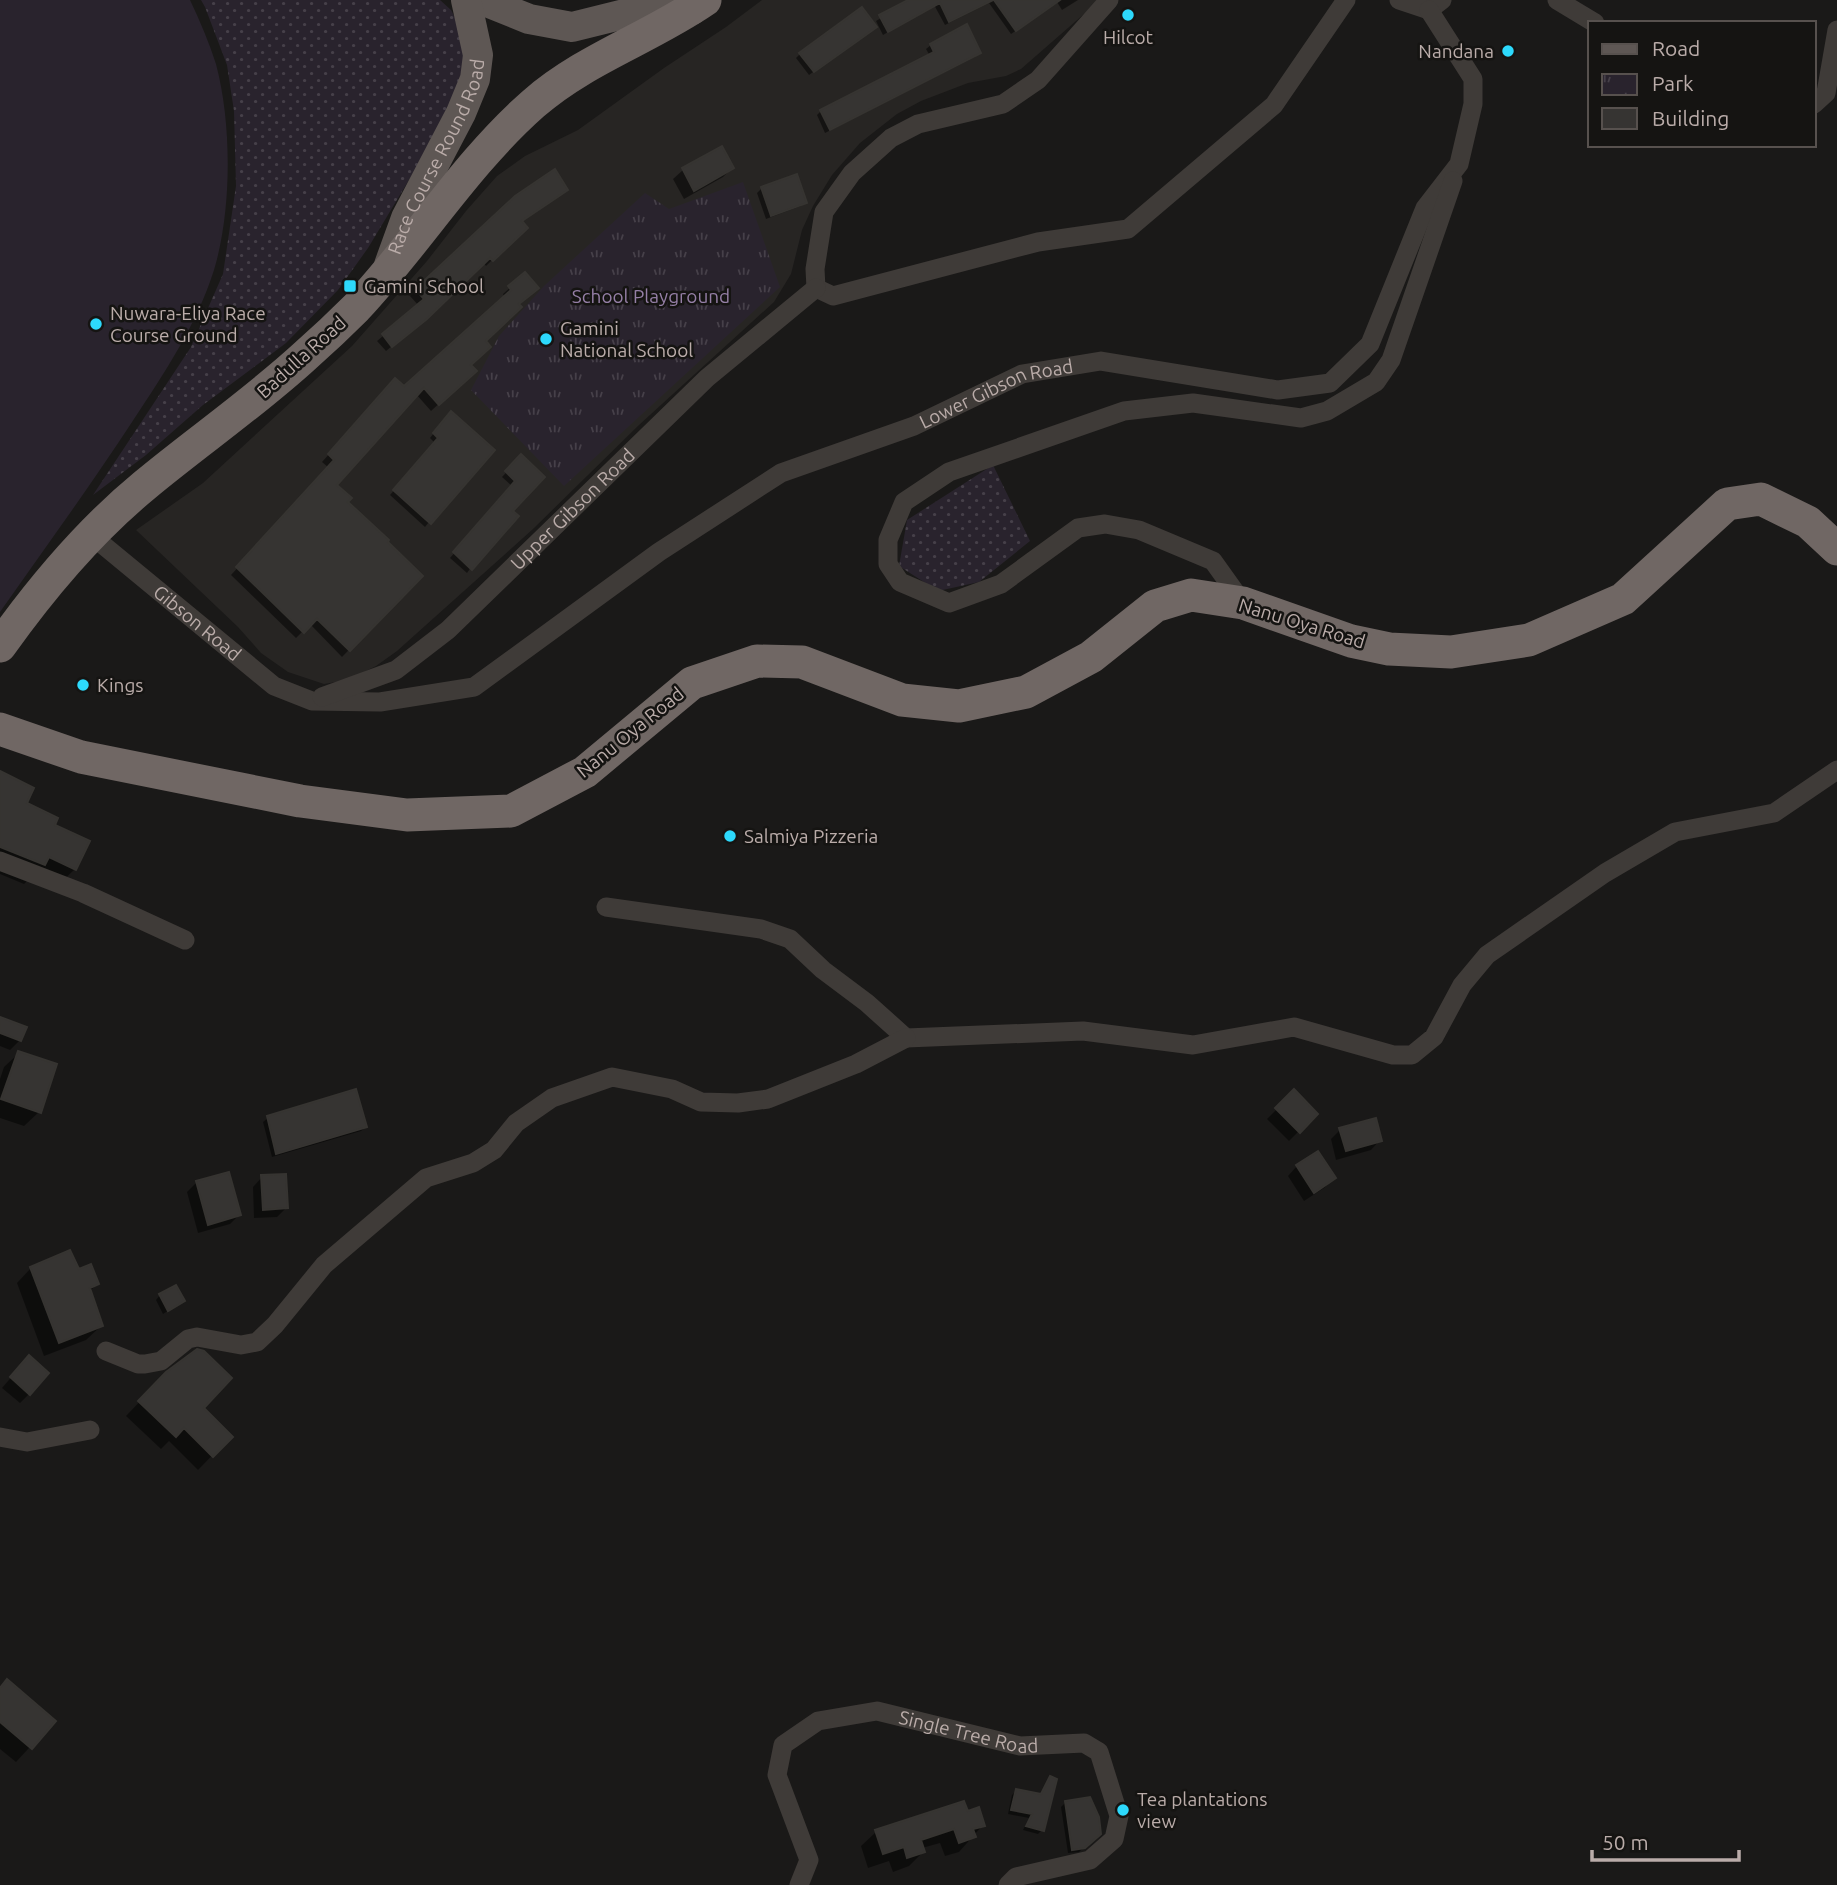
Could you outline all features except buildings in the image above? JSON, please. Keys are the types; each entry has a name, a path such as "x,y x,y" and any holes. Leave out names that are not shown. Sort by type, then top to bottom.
{"highway":[{"name":"Badulla Road","path":"0,646 49,581 91,535 144,485 284,375 356,308 473,165 534,103 560,82 590,64 698,5"},
{"name":"Nanu Oya Road","path":"0,729 81,757 300,801 407,815 511,811 585,772 692,683 758,661 802,662 902,700 959,706 1026,692 1091,657 1155,606 1191,594 1243,603 1351,641 1389,649 1451,652 1529,640 1623,598 1727,504 1761,499 1808,522 1837,549"}],"main road":[{"name":"Race Course Round Road","path":"386,272 406,218 461,113 475,79 478,55 466,0"},
{"path":"482,0 529,19 572,27 665,4 698,5"}],"street":[{"path":"1109,0 1038,80 1003,104 918,124 891,138 852,173 824,212 816,288 833,296 1038,242 1128,229 1274,106 1346,0"},
{"path":"1399,0 1435,5"},
{"path":"1557,0 1592,21"},
{"name":"Lower Gibson Road","path":"312,701 380,702 474,687 659,552 781,473 914,426 1022,374 1101,361 1278,390 1330,383 1370,344 1425,208 1459,163 1473,104 1473,79 1435,5"},
{"path":"1816,102 1826,93 1837,30"},
{"path":"1243,603 1213,561 1139,530 1105,524 1078,527 1001,584 949,603 900,582 888,564 888,540 904,502 949,472 1124,411 1193,403 1301,418 1327,411 1376,382 1391,360 1459,163"},
{"name":"Upper Gibson Road","path":"312,701 396,670 448,630 707,378 816,288"},
{"name":"Gibson Road","path":"91,535 274,686 312,701"},
{"path":"106,1351 138,1364 145,1364 161,1361 188,1339 197,1337 241,1345 257,1342 275,1325 324,1265 426,1178 473,1163 495,1150 516,1123 552,1098 612,1077 672,1089 701,1102 738,1103 768,1099 856,1064 906,1038 1083,1031 1193,1045 1294,1027 1393,1055 1412,1055 1434,1037 1462,985 1488,955 1605,873 1675,832 1774,813 1837,770"},
{"path":"0,861 83,894 185,940"},
{"path":"606,906 761,929 790,939 823,970 867,1003 906,1038"},
{"path":"0,1437 27,1442 90,1430"},
{"name":"Single Tree Road","path":"799,1885 809,1860 777,1775 783,1745 818,1721 877,1711 1020,1746 1084,1743 1099,1752 1119,1816 1114,1839 1090,1860 1016,1877 1009,1885"}],"shaded area":[{"name":"Gamini National School","path":"762,0 1100,0 1021,69 1006,76 968,83 921,101 897,114 860,143 832,175 813,206 802,230 791,274 774,302 639,425 533,529 397,651 360,674 324,684 288,672 261,653 238,627 136,530 203,483 352,346 497,176 525,156 578,130"}],"green space":[{"name":"Nuwara-Eliya Race Course Ground","path":"0,0 190,0 216,64 225,113 228,167 220,246 199,309 168,365 118,444 0,612"},
{"path":"201,0 440,0 451,10 462,31 466,55 460,85 415,170 368,248 338,290 286,343 203,405 146,455 93,495 191,347 223,274 236,186 234,111 227,65"},
{"name":"School Playground","path":"743,182 780,287 564,486 471,390 499,336 544,286 645,193 669,209"},
{"path":"993,465 1030,541 979,582 938,591 899,566 907,520"}],"place":[{"name":"Hilcot","path":"1128,15"},
{"name":"Nandana","path":"1508,51"},
{"name":"Gamini School","path":"350,286"},
{"name":"Nuwara-Eliya Race Course Ground","path":"96,324"},
{"name":"Gamini National School","path":"546,339"},
{"name":"Kings","path":"83,685"},
{"name":"Salmiya Pizzeria","path":"730,836"},
{"name":"Tea plantations view","path":"1123,1810"}]}
